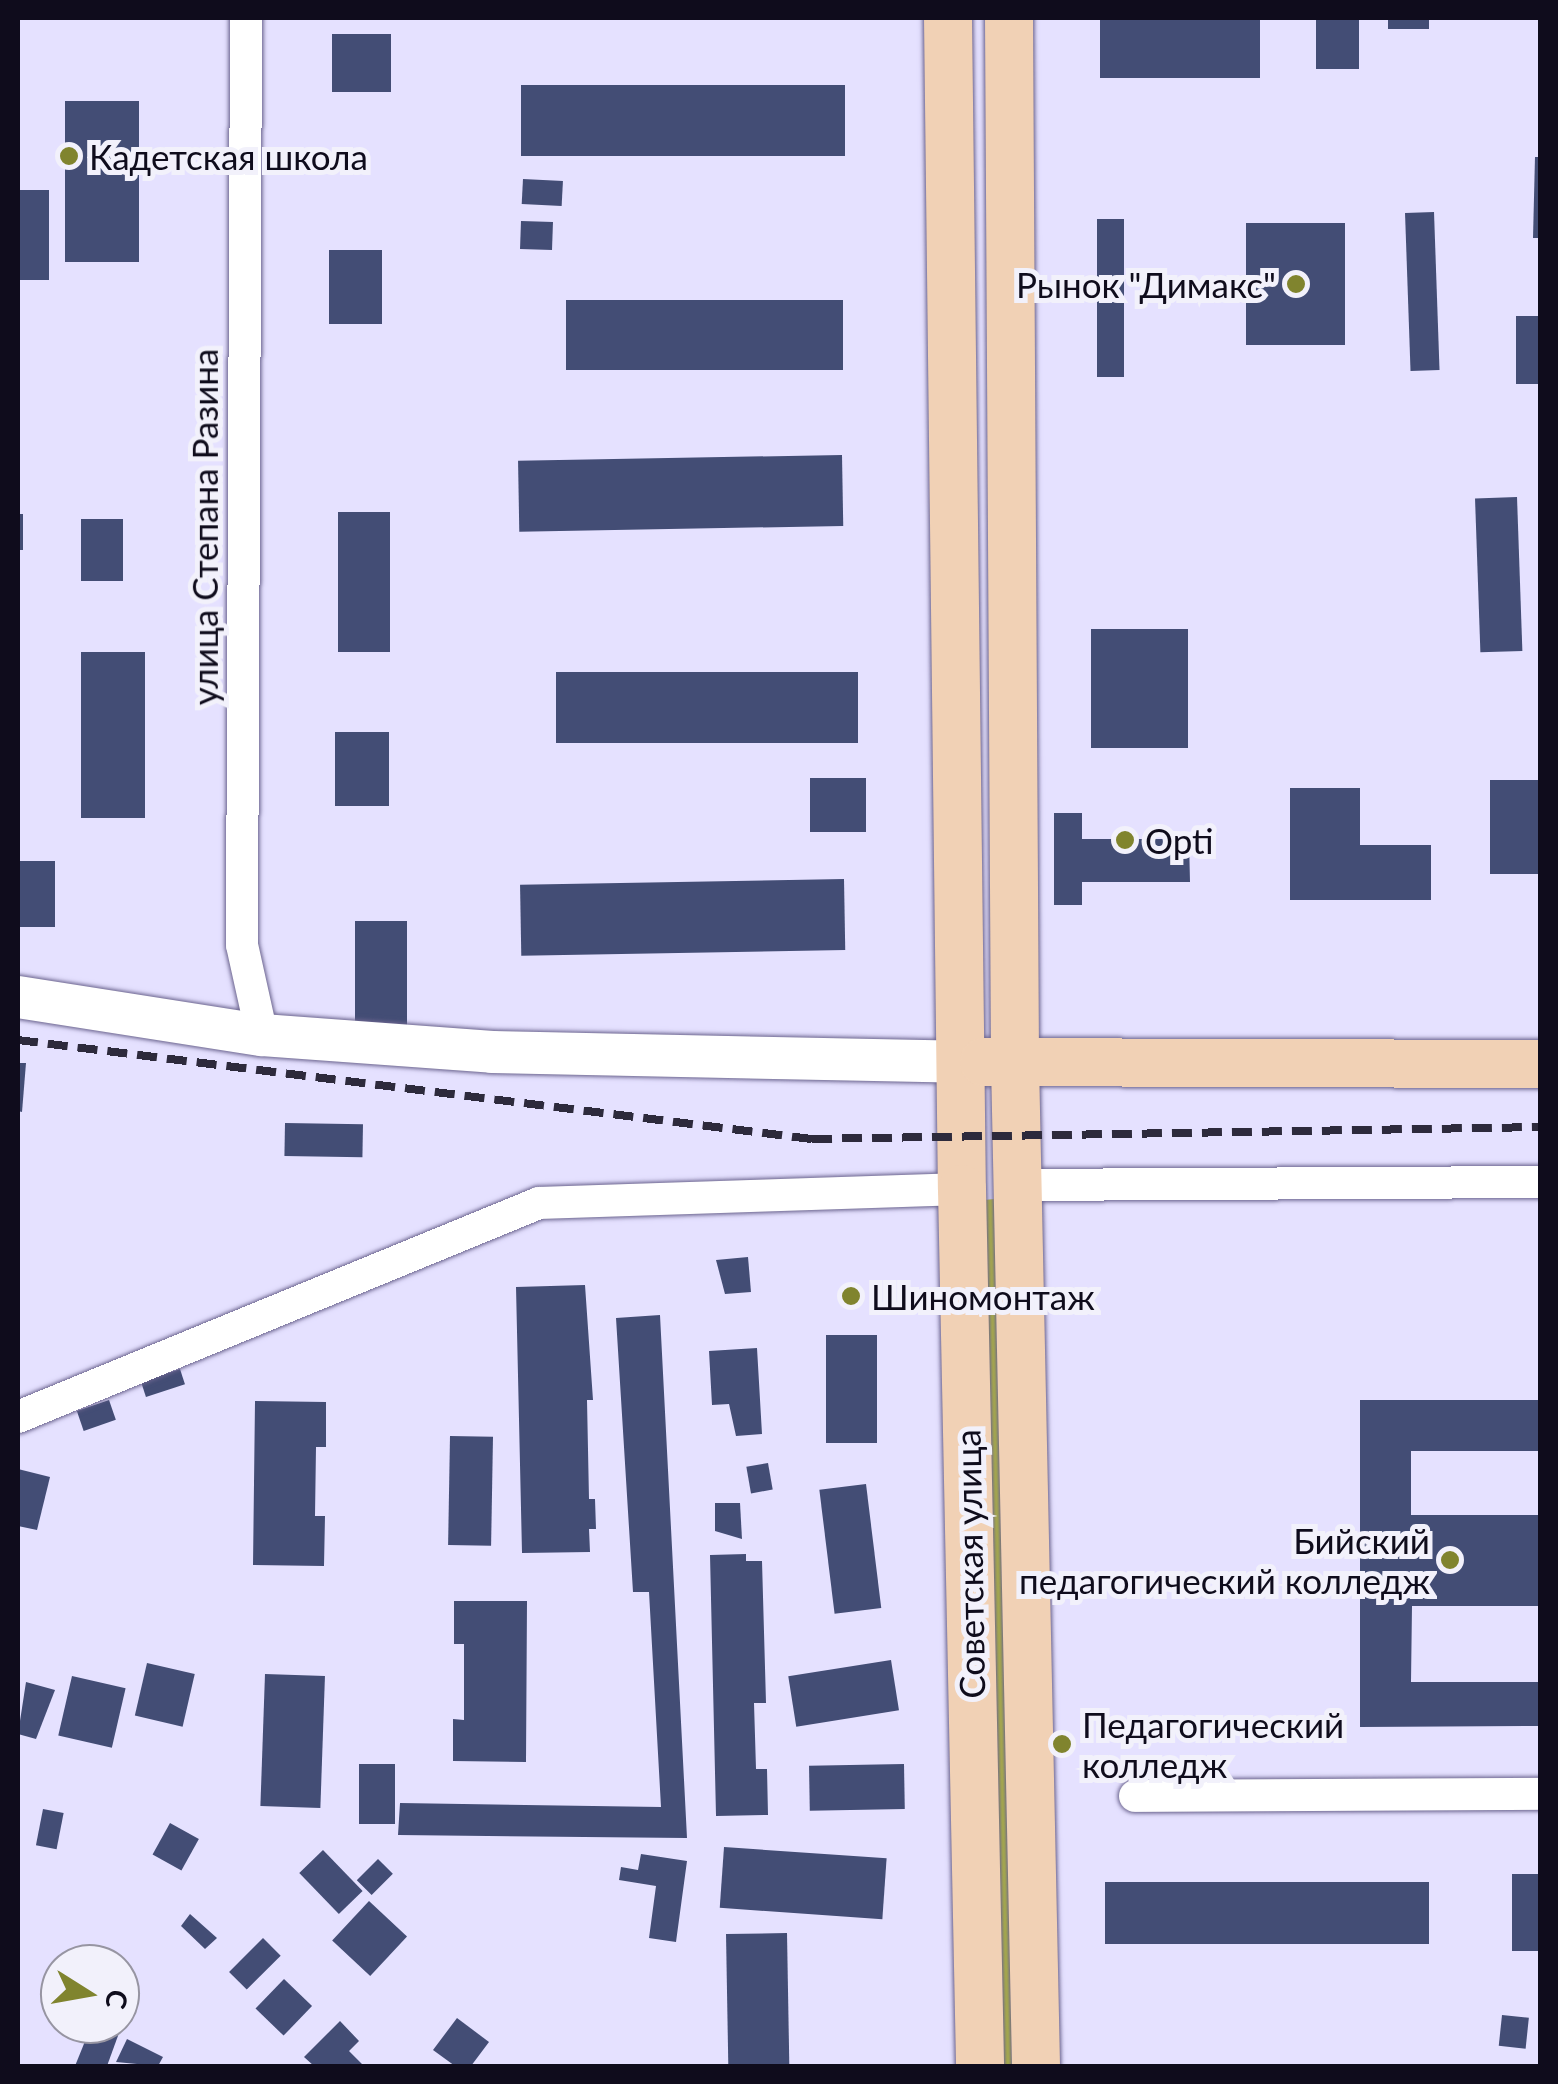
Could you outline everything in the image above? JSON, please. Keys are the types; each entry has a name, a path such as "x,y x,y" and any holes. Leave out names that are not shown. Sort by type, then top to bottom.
{"main road":[{"name":"Советская улица","path":"948,18 962,1189 980,2066"},
{"name":"Советская улица","path":"1009,18 1015,1063 1036,2066"},
{"path":"950,162 1010,165"},
{"path":"956,777 1014,782"},
{"path":"961,1062 1540,1064"}],"street":[{"name":"улица Степана Разина","path":"246,18 242,945 262,1036"},
{"path":"18,997 262,1036 492,1052 961,1062"},
{"path":"18,1417 539,1203 1019,1185 1540,1182"},
{"path":"1135,1796 1540,1794"}],"shaded area":[{"path":"994,1199 1025,2066 996,2066 984,1200"}],"building":[{"path":"1100,18 1260,18 1260,78 1100,78"},
{"path":"1316,18 1359,18 1359,69 1316,69"},
{"path":"1388,18 1429,18 1429,29 1388,29"},
{"path":"332,34 391,34 391,92 332,92"},
{"path":"521,85 845,85 845,156 521,156"},
{"path":"65,101 139,101 139,262 65,262"},
{"path":"1535,157 1540,157 1540,238 1533,238"},
{"path":"523,179 563,181 562,206 522,204"},
{"path":"18,190 49,190 49,280 18,280"},
{"path":"1434,212 1440,370 1411,371 1405,213"},
{"path":"1097,219 1124,219 1124,377 1097,377"},
{"path":"521,221 553,222 552,250 520,249"},
{"name":"Рынок \"Димакс\"","path":"1246,223 1345,223 1345,345 1246,345"},
{"path":"329,250 382,250 382,324 329,324"},
{"path":"566,300 843,300 843,370 566,370"},
{"path":"1516,316 1540,316 1540,384 1516,384"},
{"path":"842,455 843,526 519,532 518,461"},
{"path":"1517,497 1522,651 1480,652 1475,498"},
{"path":"338,512 390,512 390,652 338,652"},
{"path":"18,514 23,514 23,550 18,550"},
{"path":"81,519 123,519 123,581 81,581"},
{"path":"1091,629 1188,629 1188,748 1091,748"},
{"path":"81,652 145,652 145,818 81,818"},
{"path":"556,672 858,672 858,743 556,743"},
{"path":"335,732 389,732 389,806 335,806"},
{"path":"810,778 866,778 866,832 810,832"},
{"path":"1490,780 1540,780 1540,874 1490,874"},
{"path":"1290,788 1360,788 1360,845 1431,845 1431,900 1290,900"},
{"path":"1054,813 1082,813 1082,839 1189,839 1190,882 1082,882 1082,905 1054,905"},
{"path":"18,861 55,861 55,927 18,927"},
{"path":"844,879 845,950 521,956 520,885"},
{"path":"355,921 407,921 407,1030 355,1030"},
{"path":"18,1063 26,1063 22,1112 18,1111"},
{"path":"285,1123 363,1124 362,1157 284,1156"},
{"path":"748,1257 751,1292 725,1294 716,1260"},
{"path":"585,1285 593,1400 587,1400 589,1499 595,1499 596,1529 589,1529 590,1552 522,1553 516,1287"},
{"path":"660,1315 687,1838 398,1835 400,1803 661,1807 649,1592 633,1592 616,1318"},
{"path":"826,1335 877,1335 877,1443 826,1443"},
{"path":"757,1348 762,1434 736,1436 729,1404 712,1405 709,1351"},
{"path":"180,1369 185,1384 146,1397 141,1382"},
{"path":"109,1400 116,1420 84,1431 77,1411"},
{"name":"Бийский педагогический колледж","path":"1360,1400 1540,1400 1540,1451 1411,1451 1411,1515 1540,1515 1540,1606 1412,1606 1411,1682 1540,1682 1540,1726 1360,1727"},
{"path":"255,1401 326,1402 326,1447 316,1447 315,1516 325,1516 324,1566 253,1565"},
{"path":"450,1436 493,1437 491,1546 448,1545"},
{"path":"768,1463 773,1490 751,1493 746,1467"},
{"path":"18,1469 50,1477 37,1530 18,1526"},
{"path":"866,1484 881,1608 835,1614 819,1490"},
{"path":"715,1503 740,1503 742,1539 715,1531"},
{"path":"746,1554 746,1561 762,1561 766,1703 754,1703 756,1769 767,1769 768,1815 716,1816 710,1555"},
{"path":"454,1601 527,1601 526,1762 453,1761 453,1719 464,1720 464,1644 454,1644"},
{"path":"891,1660 899,1710 796,1727 788,1676"},
{"path":"147,1663 195,1674 183,1727 135,1716"},
{"path":"265,1674 325,1676 320,1808 260,1806"},
{"path":"72,1676 126,1688 112,1748 58,1735"},
{"path":"26,1682 55,1690 36,1739 18,1734"},
{"path":"359,1764 395,1764 395,1824 359,1824"},
{"path":"904,1764 905,1809 810,1811 809,1766"},
{"path":"43,1809 64,1813 57,1849 36,1845"},
{"path":"170,1823 199,1839 181,1870 153,1854"},
{"path":"724,1847 887,1858 882,1919 720,1908"},
{"path":"323,1850 363,1891 339,1914 299,1873"},
{"path":"641,1854 687,1861 676,1942 649,1938 656,1886 619,1880 621,1867 638,1870"},
{"path":"378,1859 393,1874 372,1895 357,1880"},
{"path":"1512,1874 1540,1874 1540,1951 1512,1951"},
{"path":"1105,1882 1429,1882 1429,1944 1105,1944"},
{"path":"369,1901 407,1936 370,1976 332,1940"},
{"path":"190,1914 217,1938 205,1949 181,1926"},
{"path":"787,1933 789,2066 728,2066 726,1934"},
{"path":"263,1938 281,1956 247,1990 229,1972"},
{"path":"284,1979 312,2006 284,2036 256,2008"},
{"path":"1502,2015 1529,2018 1526,2049 1499,2046"},
{"path":"457,2018 489,2042 471,2066 455,2066 433,2050"},
{"path":"340,2021 359,2041 349,2051 364,2066 314,2066 304,2057"},
{"path":"84,2044 115,2044 107,2066 75,2066"},
{"path":"125,2044 137,2044 163,2057 158,2066 116,2062"}],"railway":[{"path":"18,1040 812,1139 1540,1127"}],"place":[{"name":"Кадетская школа","path":"69,156"},
{"name":"Рынок \"Димакс\"","path":"1296,284"},
{"name":"Opti","path":"1125,840"},
{"name":"Шиномонтаж","path":"851,1296"},
{"name":"Бийский педагогический колледж","path":"1450,1560"},
{"name":"Педагогический колледж","path":"1062,1744"}]}
